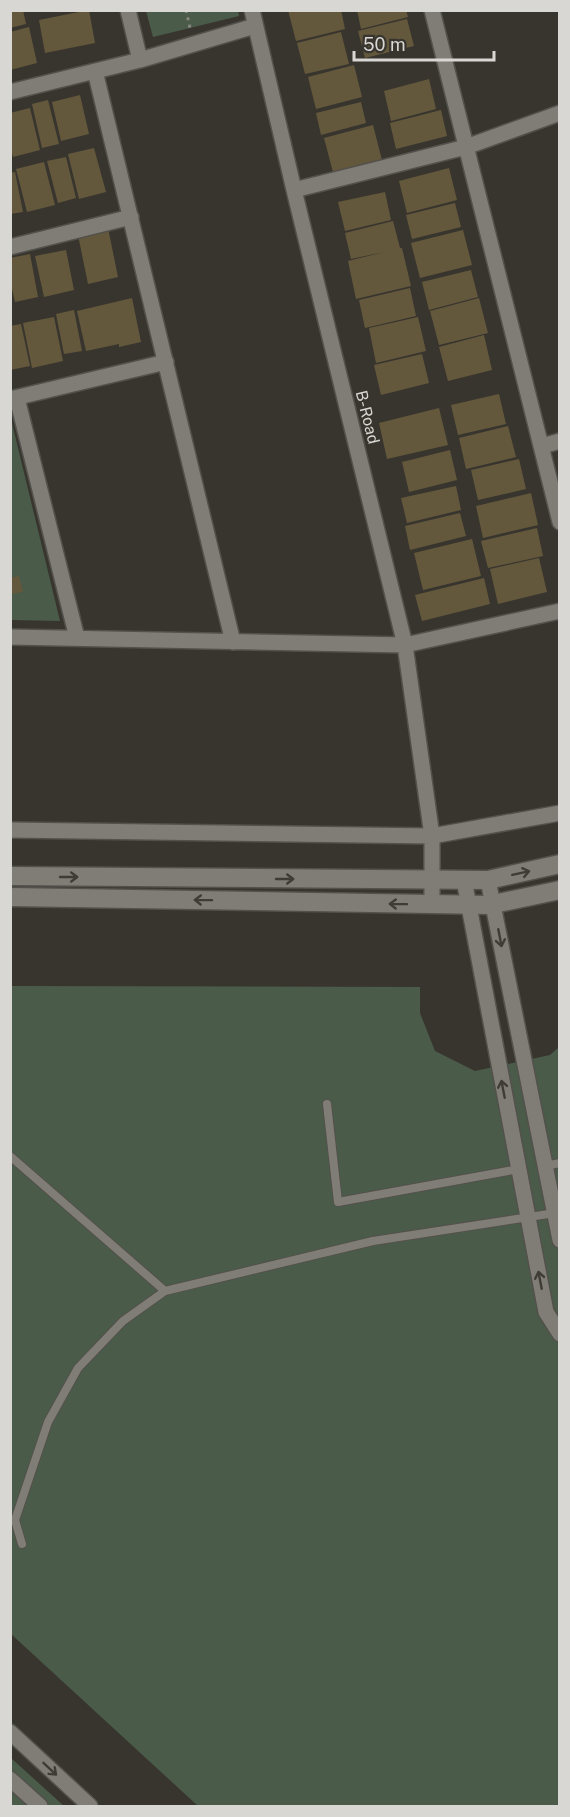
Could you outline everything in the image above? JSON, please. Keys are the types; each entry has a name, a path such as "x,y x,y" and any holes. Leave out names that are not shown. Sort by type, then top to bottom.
{"street":[{"path":"128,10 140,60"},
{"path":"432,10 560,522"},
{"path":"10,92 140,60 254,18"},
{"name":"B-Road","path":"254,18 405,645 432,836 432,905"},
{"path":"95,71 233,642"},
{"path":"294,190 466,147 560,113"},
{"path":"10,247 130,217"},
{"path":"77,638 14,399 166,362"},
{"path":"542,446 560,441"},
{"path":"10,636 405,645 560,611"},
{"path":"10,830 432,836 560,813"},
{"path":"10,876 489,880 560,864"},
{"path":"464,880 546,1312 560,1334"},
{"path":"489,880 552,1164 560,1240"},
{"path":"10,897 468,905 493,904 560,890"},
{"path":"519,1169 552,1164"},
{"path":"10,1732 90,1806"},
{"path":"10,1779 39,1806"}],"lane":[{"path":"327,1104 338,1202 519,1169"},
{"path":"10,1156 165,1291"},
{"path":"22,1544 15,1520 48,1422 78,1368 123,1321 165,1291 373,1241 557,1212"}],"green space":[{"path":"146,11 238,11 239,16 153,37"},
{"path":"11,419 60,621 11,620"},
{"path":"11,986 420,987 420,1013 435,1051 475,1071 550,1055 559,1047 559,1806 198,1806 11,1634"},
{"path":"11,1758 64,1806 11,1806"}],"building":[{"path":"10,10 23,10 26,24 10,28"},
{"path":"89,10 95,43 45,53 39,20"},
{"path":"288,10 341,10 345,29 296,41"},
{"path":"357,10 406,10 408,17 361,29"},
{"path":"407,19 414,46 365,58 358,31"},
{"path":"29,27 37,63 10,70 10,32"},
{"path":"341,32 349,64 305,74 297,43"},
{"path":"354,65 362,97 316,109 308,77"},
{"path":"429,79 436,109 391,121 384,91"},
{"path":"80,95 89,134 61,141 52,102"},
{"path":"48,100 59,144 42,148 32,104"},
{"path":"361,102 366,123 321,135 316,113"},
{"path":"30,108 40,150 13,157 10,146 10,113"},
{"path":"441,110 447,136 396,149 390,123"},
{"path":"373,125 383,164 334,176 324,138"},
{"path":"94,148 106,192 79,199 68,154"},
{"path":"66,157 76,198 58,203 47,161"},
{"path":"44,162 55,205 27,212 16,169"},
{"path":"449,168 457,200 407,213 399,181"},
{"path":"15,172 23,212 10,214 10,173"},
{"path":"385,192 391,220 345,231 338,202"},
{"path":"455,203 461,227 412,239 406,215"},
{"path":"393,221 411,286 356,299 348,261 384,252 351,259 345,233"},
{"path":"108,228 118,277 88,284 78,235"},
{"path":"463,230 472,265 420,278 411,243"},
{"path":"66,250 74,290 44,297 35,256"},
{"path":"30,254 38,297 15,302 10,280 10,258"},
{"path":"471,270 478,297 429,310 422,282"},
{"path":"410,288 416,316 365,328 359,300"},
{"path":"132,298 141,342 86,351 77,311"},
{"path":"479,298 488,333 439,345 430,311"},
{"path":"74,310 82,351 64,354 56,314"},
{"path":"54,317 63,361 32,368 23,323"},
{"path":"418,317 426,351 376,363 369,328"},
{"path":"21,324 30,366 10,370 10,326"},
{"path":"484,335 492,370 448,381 439,347"},
{"path":"422,354 429,383 381,395 374,365"},
{"path":"499,394 506,424 458,435 451,405"},
{"path":"439,408 448,445 387,459 379,423"},
{"path":"508,426 516,457 466,469 459,438"},
{"path":"450,450 457,480 409,492 402,462"},
{"path":"519,459 526,489 478,500 471,470"},
{"path":"456,486 461,510 407,523 401,498"},
{"path":"531,493 538,525 483,538 476,506"},
{"path":"460,513 466,536 410,550 405,526"},
{"path":"537,528 543,556 488,568 481,541"},
{"path":"472,539 481,576 423,590 414,553"},
{"path":"539,558 547,592 498,604 490,569"},
{"path":"19,576 23,592 10,594 10,578"},
{"path":"484,578 490,604 422,621 415,595"}]}
